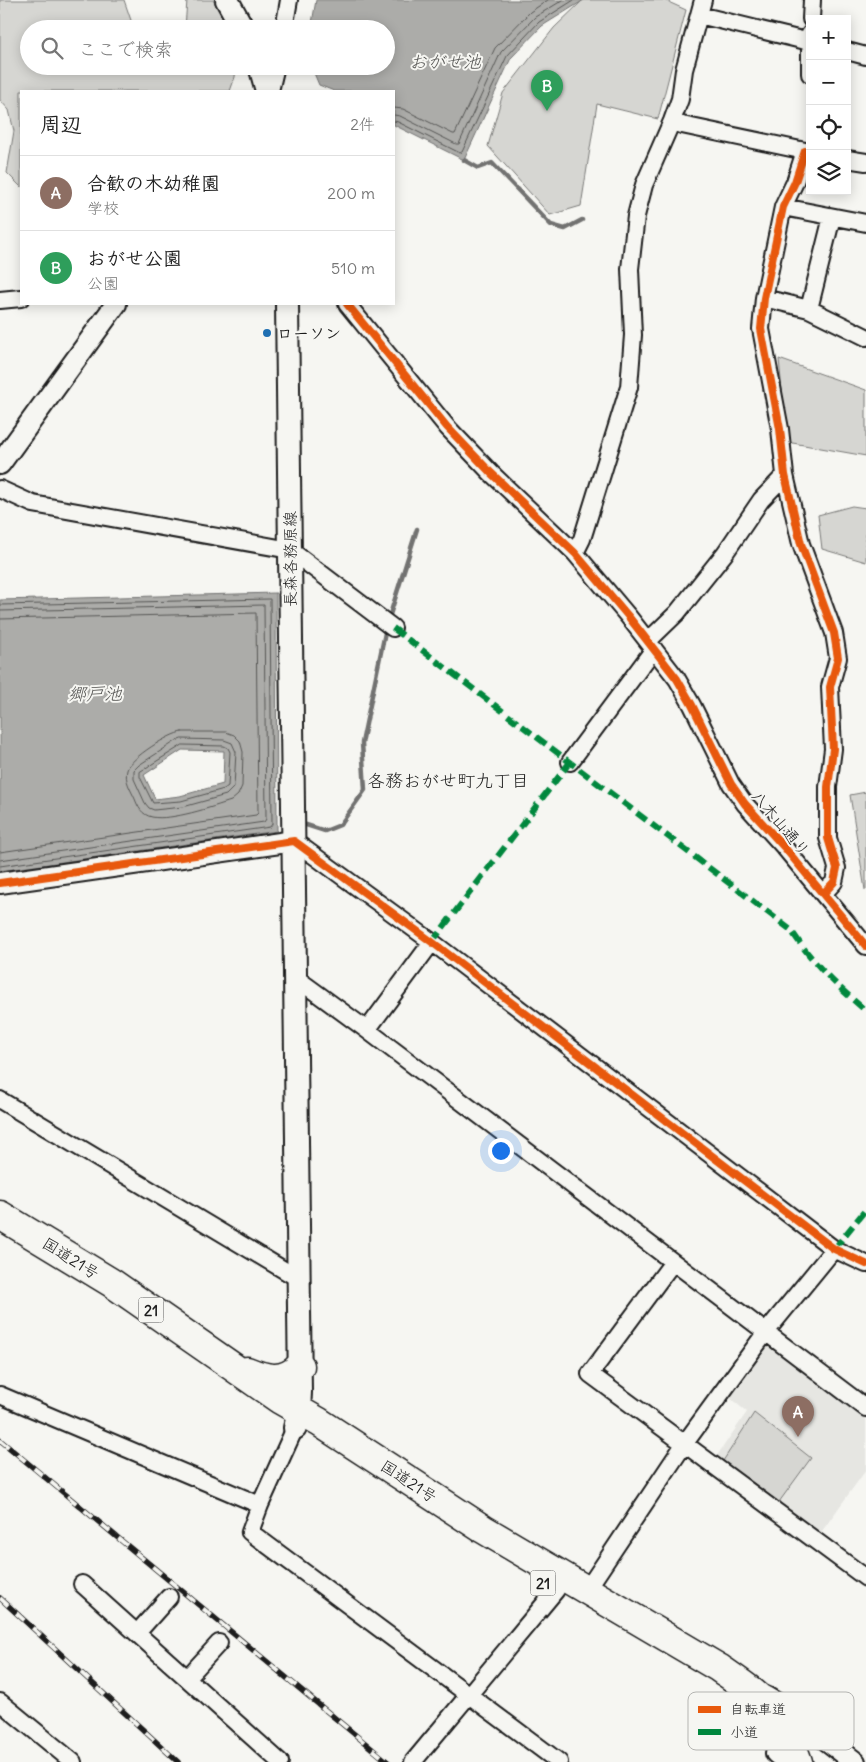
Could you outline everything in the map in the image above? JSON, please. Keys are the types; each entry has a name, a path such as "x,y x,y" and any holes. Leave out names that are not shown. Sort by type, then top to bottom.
{"highway":[{"name":"国道21号","path":"0,1216 112,1284 218,1358 297,1420 443,1525 689,1669 724,1692"},
{"name":"国道21号","path":"0,1232 81,1282 234,1389 297,1420 319,1422 483,1529 719,1668 750,1691"},
{"path":"218,1358 260,1377 276,1379 294,1372 300,1366"}],"main road":[{"path":"227,0 239,20"},
{"path":"263,75 268,90"},
{"name":"長森各務原線","path":"287,305 300,1366 297,1420"}],"street":[{"path":"286,20 289,0"},
{"path":"811,15 812,0"},
{"path":"575,553 582,539 629,388 633,335 630,269 636,216 644,185 680,99 684,70 701,7 806,40"},
{"path":"851,52 866,56"},
{"path":"268,90 273,75"},
{"path":"672,121 806,152"},
{"path":"806,154 783,207 764,298 761,329 780,429 785,475 801,544 834,633 838,658 830,687 833,749 828,787 828,838 837,868 834,882 823,894"},
{"path":"851,160 866,162"},
{"path":"783,207 866,223"},
{"path":"809,309 832,217"},
{"path":"0,300 20,298"},
{"path":"764,298 809,309 866,337"},
{"path":"0,464 115,305"},
{"path":"348,305 437,414 491,473 575,553 651,645"},
{"path":"570,762 651,645 725,553 761,500 785,475"},
{"path":"0,489 33,504 290,550 388,624"},
{"name":"八木山通り","path":"651,645 677,679 745,804 866,946"},
{"path":"0,884 293,828 432,942 834,1249 866,1264"},
{"path":"367,1030 432,942"},
{"path":"296,978 866,1408"},
{"path":"0,1100 299,1279"},
{"path":"586,1590 685,1443 766,1332 834,1249"},
{"path":"674,1262 590,1374 866,1578"},
{"path":"0,1395 260,1505"},
{"path":"297,1420 250,1532 559,1762"},
{"path":"82,1584 280,1762"},
{"path":"413,1762 556,1590"},
{"path":"137,1633 169,1596"},
{"path":"187,1678 219,1643"},
{"path":"0,1702 73,1762"},
{"path":"839,1750 855,1762"}],"shaded area":[{"path":"0,0 124,0 131,20 20,20 20,75 235,75 230,90 20,90 20,186 7,173 14,131 9,110 0,100"},
{"path":"187,0 213,0 224,20 186,20"},
{"path":"583,0 664,0 686,10 658,119 597,104 581,206 550,215 488,146 503,93 554,28"},
{"path":"779,359 866,390 866,456 787,442"},
{"path":"852,506 866,508 866,562 822,549 818,515"},
{"path":"866,792 866,890 865,890 850,795"},
{"path":"765,1339 866,1415 866,1470 817,1538 714,1460 747,1412 725,1394"},
{"path":"754,1413 811,1458 779,1502 723,1461"}],"water":[{"name":"おがせ池","path":"316,0 584,0 542,26 511,58 464,160 395,126 395,90 332,90 319,85 315,75 395,75 395,20 313,20"},
{"name":"郷戸池","path":"276,593 277,831 0,871 0,600","holes":["182,750 224,751 223,784 180,796 155,799 144,775"]}],"waterway":[{"path":"464,160 478,168 492,163 551,225 565,229 582,220"},
{"path":"388,621 417,529"},
{"path":"300,823 325,831 340,825 365,790 362,743 386,628"}],"railway":[{"path":"0,1440 388,1762"},
{"path":"0,1598 178,1762"}],"marked path":[{"path":"393,628 791,930 826,974 866,1011"},
{"path":"432,942 570,762"},
{"path":"834,1249 866,1209"}],"cycle path":[{"path":"805,151 795,182 783,207 764,298 761,329 780,429 785,475 801,544 834,633 838,658 830,687 833,749 828,787 828,838 837,868 834,882 823,894"},
{"path":"348,305 447,427 491,473 575,553 628,616 677,679 731,784 745,804 784,847 866,946"},
{"path":"0,883 294,841 432,942 834,1249 866,1264"}],"place":[{"name":"おがせ公園","path":"547,111"},
{"name":"ローソン","path":"267,333"},
{"name":"合歓の木幼稚園","path":"798,1437"}],"district":[{"name":"各務おがせ町九丁目","path":"448,780"}]}
